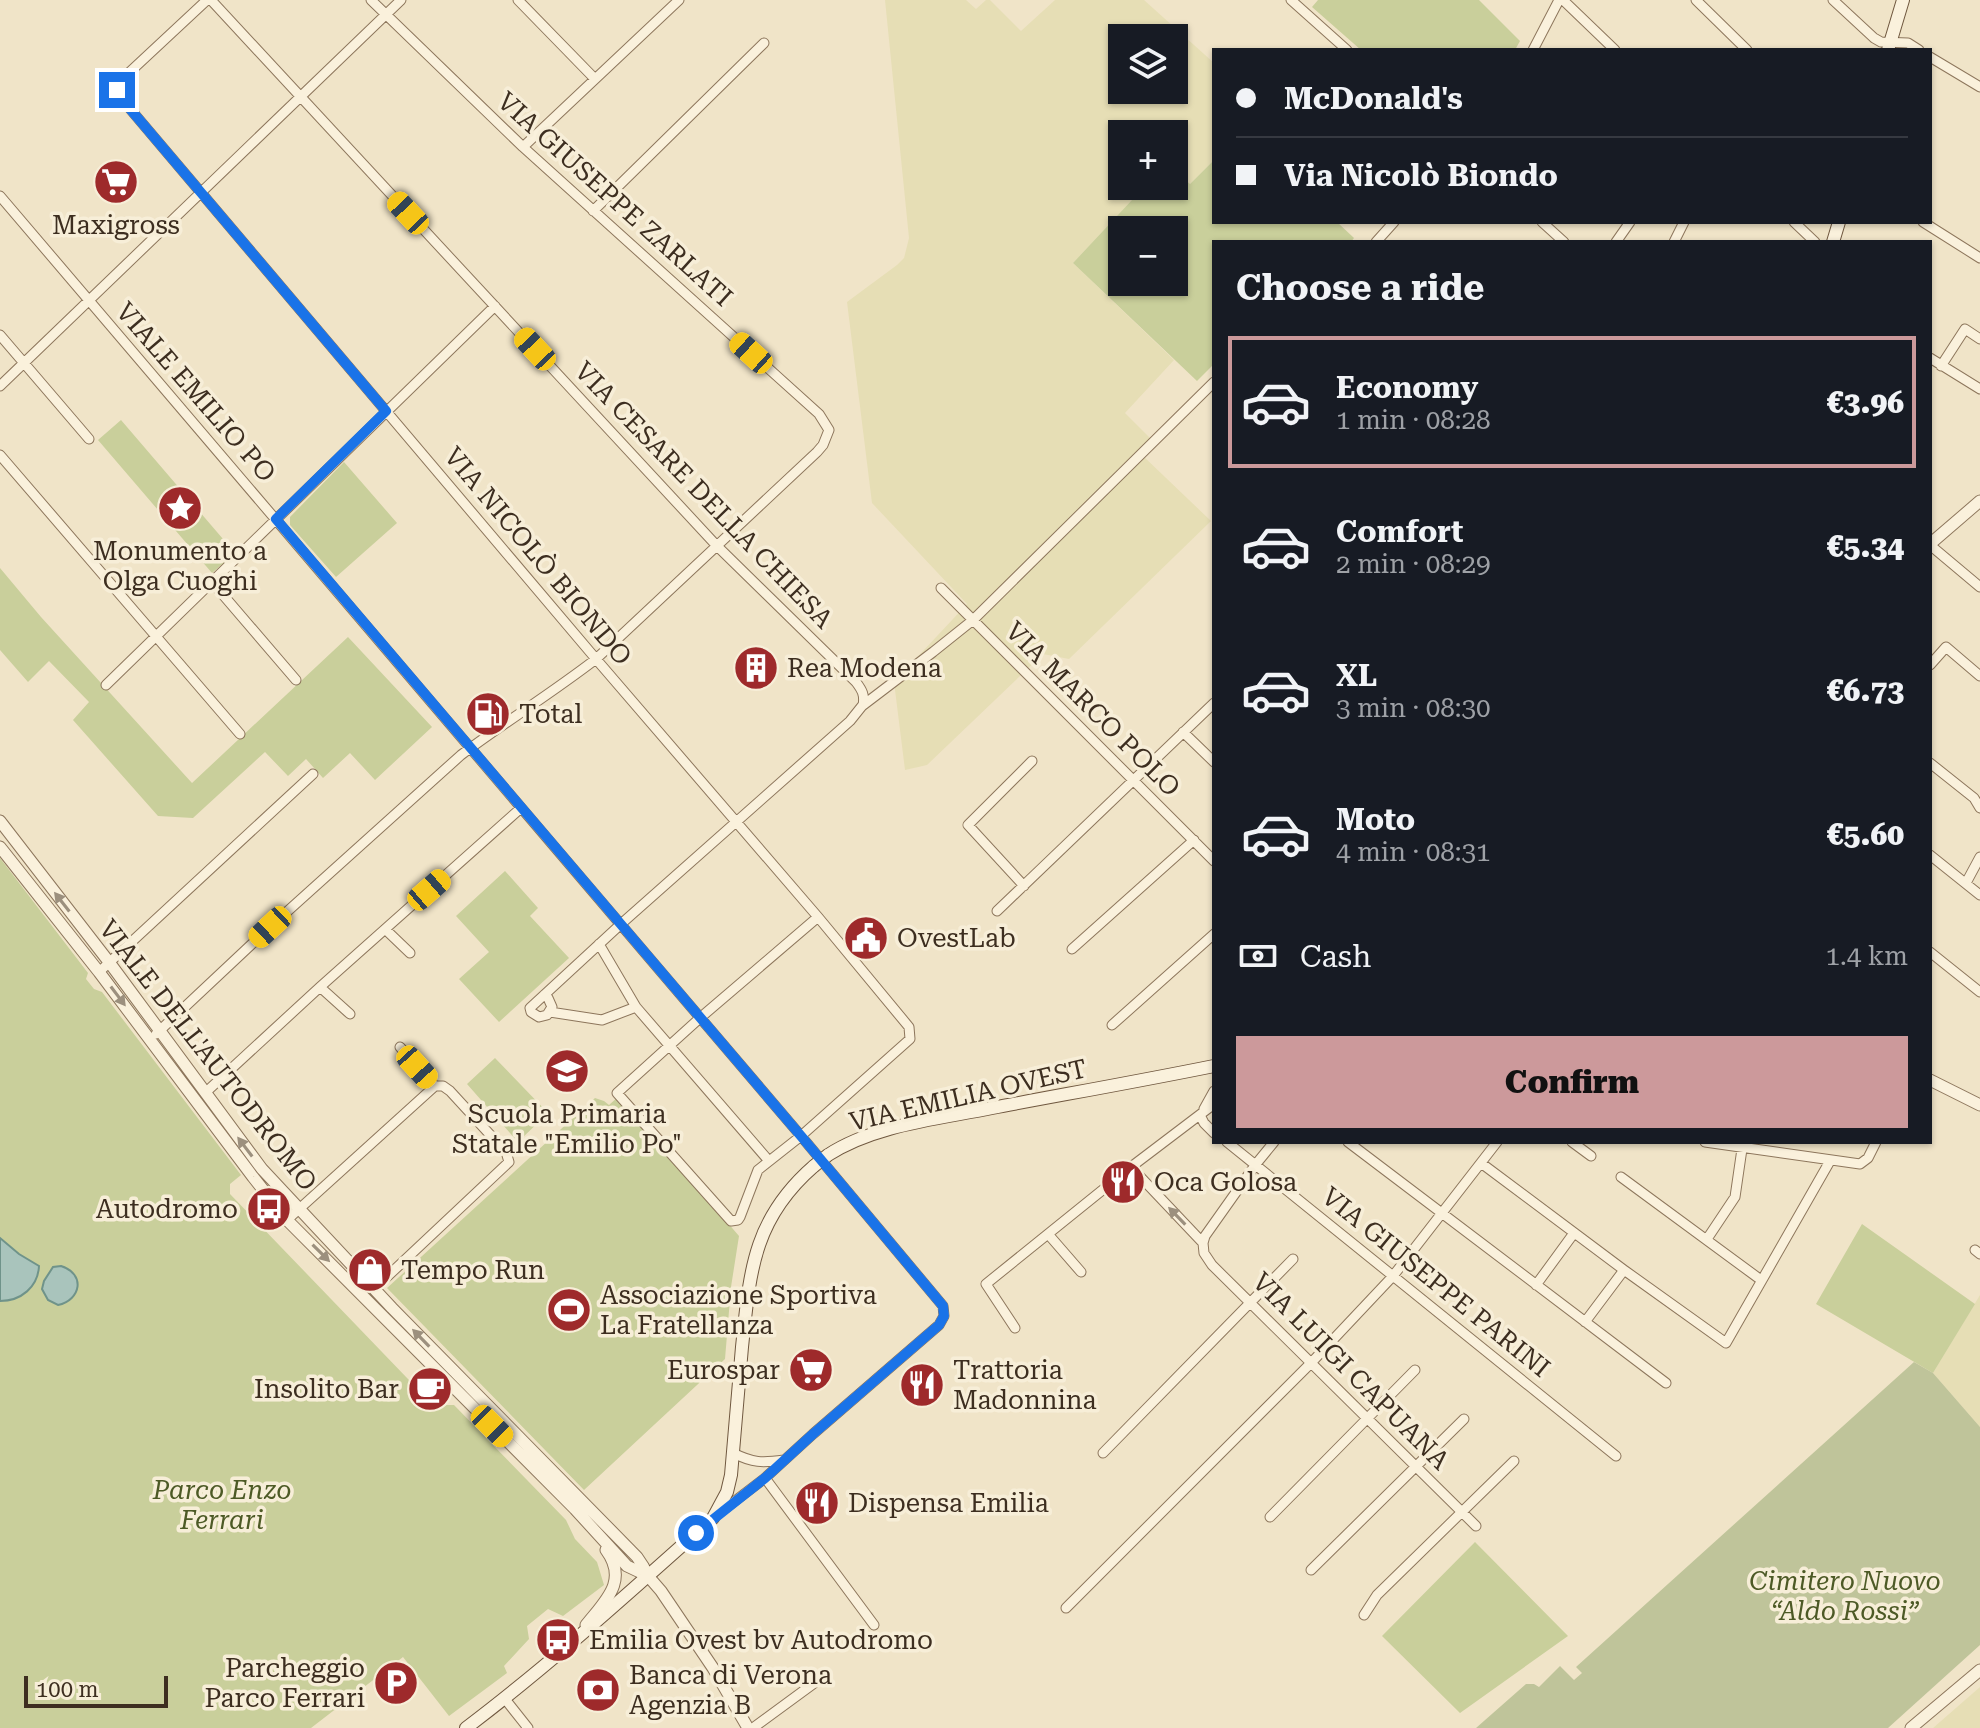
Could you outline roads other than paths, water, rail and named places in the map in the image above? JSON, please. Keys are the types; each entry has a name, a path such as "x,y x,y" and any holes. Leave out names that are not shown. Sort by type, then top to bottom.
{"main road":[{"path":"1890,46 1903,0"},
{"name":"VIA EMILIA OVEST","path":"466,1728 571,1643 713,1518 727,1492 749,1284 757,1248 767,1223 792,1185 828,1155 863,1137 955,1115 1212,1070"}],"street":[{"name":"VIA CESARE DELLA CHIESA","path":"209,0 716,545 856,682 864,698 862,706"},
{"name":"VIA NICOLÒ BIONDO","path":"209,0 122,79 117,90 120,97 907,1022 910,1039 801,1136"},
{"name":"VIA GIUSEPPE ZARLATI","path":"371,0 523,147 819,414 829,430 823,445 716,545"},
{"path":"0,386 401,0"},
{"path":"518,0 595,79"},
{"path":"523,147 679,0"},
{"path":"1291,0 1345,48"},
{"path":"1534,48 1561,0 1613,48"},
{"path":"1696,0 1745,48"},
{"path":"1833,0 1874,38 1890,46 1908,43 1916,48"},
{"path":"593,211 764,43"},
{"path":"1932,58 1980,87"},
{"name":"VIALE EMILIO PO","path":"0,196 938,1298 945,1311 942,1321 929,1335 784,1460"},
{"path":"1378,240 1392,224"},
{"path":"1544,224 1562,240"},
{"path":"1551,230 1556,224"},
{"path":"1796,224 1813,240"},
{"path":"1926,224 1980,258"},
{"path":"106,685 495,306"},
{"path":"1941,366 1965,329 1980,339"},
{"path":"0,335 89,439"},
{"path":"1932,359 1980,389"},
{"path":"636,1007 602,1020 550,1012 539,1017 530,1008 850,721 862,706 973,620 1212,388"},
{"path":"0,455 240,734"},
{"path":"1932,542 1980,501"},
{"path":"154,1036 281,917 471,748 557,690 596,659 716,545"},
{"path":"1932,546 1980,587"},
{"path":"212,582 296,680"},
{"name":"VIA MARCO POLO","path":"941,588 1212,859"},
{"path":"1932,663 1946,647 1980,676"},
{"path":"997,911 1212,705"},
{"path":"1183,732 1212,760"},
{"path":"1024,886 968,825 1032,761"},
{"path":"1932,765 1974,798 1980,808"},
{"path":"99,972 313,774"},
{"path":"205,1093 521,808"},
{"name":"VIALE DELL'AUTODROMO","path":"0,821 109,962 154,1036 257,1173 299,1209 374,1289 387,1312"},
{"path":"1072,949 1194,840"},
{"name":"VIALE DELL'AUTODROMO","path":"0,847 99,972 205,1093 287,1220 387,1312 637,1557 648,1576"},
{"path":"1932,857 1980,895"},
{"path":"1966,883 1980,857"},
{"path":"801,1136 758,1170 738,1220 731,1221 617,1093 818,917"},
{"path":"385,929 410,953"},
{"path":"1112,1025 1212,936"},
{"path":"599,944 636,1007 769,1161"},
{"path":"1932,954 1980,992"},
{"path":"320,987 350,1014"},
{"path":"544,995 551,1002 550,1012"},
{"path":"400,1047 435,1086"},
{"path":"1932,1081 1980,1105"},
{"path":"287,1220 435,1086 443,1086 450,1091 506,1152 509,1162 374,1289"},
{"path":"1200,1115 1212,1094"},
{"path":"1015,1328 986,1284 1212,1105"},
{"path":"1200,1115 1212,1131"},
{"name":"VIA GIUSEPPE PARINI","path":"1230,1144 1616,1456"},
{"path":"1203,1243 1272,1144"},
{"path":"1351,1144 1666,1383"},
{"path":"1066,1608 1311,1363 1393,1276 1495,1144"},
{"path":"1575,1144 1591,1156"},
{"path":"1707,1239 1735,1197 1742,1145 1860,1164 1868,1158 1875,1144"},
{"path":"1481,1163 1726,1343 1830,1161"},
{"name":"VIA LUIGI CAPUANA","path":"1131,1167 1203,1243 1204,1253 1212,1265 1476,1526"},
{"path":"1621,1177 1761,1280"},
{"path":"1536,1285 1574,1233"},
{"path":"1048,1234 1081,1272"},
{"path":"1103,1453 1293,1259"},
{"path":"1585,1322 1624,1270"},
{"path":"1270,1517 1415,1370"},
{"name":"VIALE DELL'AUTODROMO","path":"454,1380 627,1566 648,1576"},
{"path":"1311,1570 1464,1419"},
{"path":"733,1453 754,1462 784,1460"},
{"path":"713,1518 784,1460"},
{"path":"1364,1615 1377,1595 1514,1461"},
{"path":"765,1478 874,1625"},
{"path":"571,1643 609,1598 615,1579 612,1559 584,1529 580,1515"},
{"path":"637,1557 661,1564"},
{"path":"648,1576 713,1668 750,1728 817,1681"},
{"path":"1911,1728 1980,1670"},
{"path":"505,1699 528,1728"}],"water":[{"path":"0,1238 39,1266 38,1274 27,1291 0,1301"},
{"path":"61,1266 74,1275 78,1287 72,1298 58,1305 48,1300 42,1289 53,1267"}],"place":[{"name":"Maxigross","path":"116,182"},
{"name":"Monumento a Olga Cuoghi","path":"180,508"},
{"name":"Rea Modena","path":"756,668"},
{"name":"Total","path":"488,714"},
{"name":"OvestLab","path":"866,938"},
{"name":"Scuola Primaria Statale \"Emilio Po\"","path":"567,1071"},
{"name":"Oca Golosa","path":"1123,1182"},
{"name":"Autodromo","path":"269,1209"},
{"name":"Tempo Run","path":"370,1270"},
{"name":"Associazione Sportiva La Fratellanza","path":"569,1310"},
{"name":"Eurospar","path":"811,1370"},
{"name":"Trattoria Madonnina","path":"922,1385"},
{"name":"Insolito Bar","path":"430,1389"},
{"name":"Dispensa Emilia","path":"817,1503"},
{"name":"Emilia Ovest bv Autodromo","path":"558,1640"},
{"name":"Parcheggio Parco Ferrari","path":"396,1683"},
{"name":"Banca di Verona Agenzia B","path":"598,1690"}],"park label":[{"name":"Parco Enzo Ferrari","path":"222,1505"},
{"name":"Cimitero Nuovo “Aldo Rossi”","path":"1845,1596"}]}
